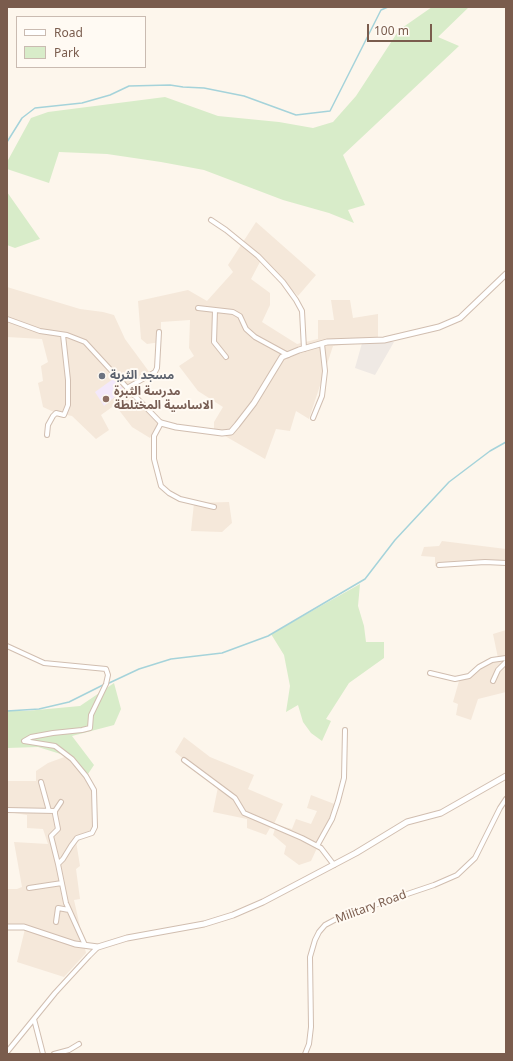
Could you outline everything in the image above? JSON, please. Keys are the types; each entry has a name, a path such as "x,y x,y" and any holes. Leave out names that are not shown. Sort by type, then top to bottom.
{"street":[{"path":"211,220 258,256 283,282 296,300 302,311 304,349"},
{"path":"7,319 40,331 63,335 85,342 127,388 162,423 176,427 222,434 231,432 237,425 254,403 282,357 327,342 384,340 439,327 460,318 506,274"},
{"path":"198,308 233,312 240,316 246,329 255,337 288,355"},
{"path":"215,310 214,342 226,356"},
{"path":"127,388 155,372 157,368 159,332"},
{"path":"48,435 48,425 53,416 56,413 64,415 68,405 68,380 63,335"},
{"path":"313,418 322,396 325,372 322,344"},
{"path":"162,423 154,436 154,459 161,486 169,493 180,499 214,507"},
{"path":"439,565 485,562 506,563"},
{"path":"7,646 44,663 106,669 108,675 106,684 91,715 90,728 31,737 24,742 55,746 72,759 86,776 94,790 95,827 92,833 78,838 58,864"},
{"path":"430,673 455,679 469,676 478,667 492,660 506,658"},
{"path":"493,681 498,670 506,662"},
{"path":"317,846 332,819 344,778 345,730"},
{"path":"184,760 235,798 244,813 302,838 321,848 334,865"},
{"path":"7,1052 55,993 98,947 127,938 204,924 233,915 269,899 334,865 407,822 442,813 506,776"},
{"path":"41,782 49,811"},
{"name":"Military Road","path":"305,1054 310,1040 312,1027 310,957 313,944 319,932 325,925 342,916 434,885 457,875 475,858 506,799"},
{"path":"61,802 55,811 58,829 50,836 58,864 66,903 85,945"},
{"path":"7,810 55,811"},
{"path":"29,888 62,883"},
{"path":"56,922 58,908 69,910"},
{"path":"7,927 24,927 75,944 98,947"},
{"path":"34,1019 43,1054"},
{"path":"54,1054 69,1050 79,1044"}],"shaded area":[{"path":"256,222 316,275 298,296 261,260 251,279 270,293 270,305 262,322 297,344 318,339 318,320 334,320 331,300 350,300 353,318 378,314 378,341 333,346 309,419 296,411 290,431 276,429 265,459 225,436 214,435 214,422 223,407 198,391 179,366 194,356 189,348 190,320 161,322 161,342 147,344 141,339 138,301 188,290 207,301 233,272 228,265"},
{"path":"7,287 80,309 114,315 125,339 150,373 132,390 152,413 158,424 150,438 132,427 115,405 101,415 109,430 96,439 72,416 56,413 43,407 38,383 43,381 41,366 48,362 42,339 7,337"},
{"path":"378,341 394,342 375,375 355,368 362,343"},
{"name":"مدرسة الثبرة الاساسية المختلطة","path":"113,379 124,389 104,406 95,392"},
{"path":"229,502 232,523 222,532 191,531 194,503"},
{"path":"442,541 506,549 506,564 475,562 435,566 435,557 421,556 424,547 439,546"},
{"path":"506,630 506,692 478,699 471,720 456,715 458,704 453,702 459,681 487,659 498,658 493,634"},
{"path":"184,737 210,757 254,775 248,789 283,804 274,824 292,829 296,819 311,824 317,811 307,808 311,795 337,805 311,861 299,865 284,854 286,846 273,835 275,829 270,828 266,835 247,828 247,819 213,812 218,787 175,752"},
{"path":"67,756 88,774 92,785 94,829 76,841 80,866 76,869 80,899 74,900 86,953 64,977 17,962 25,929 7,927 7,889 17,889 22,887 14,842 48,844 43,829 27,828 27,815 7,812 7,781 36,781 36,771 48,763"}],"green space":[{"path":"432,7 469,7 438,37 459,46 343,155 365,205 348,210 354,223 329,213 283,200 204,170 161,162 107,154 59,152 49,183 7,169 7,162 31,118 48,112 165,97 218,116 279,122 313,128 333,122 356,96 399,30"},
{"path":"7,192 40,239 15,248 7,245"},
{"path":"360,584 358,606 364,626 366,642 384,642 384,658 349,683 326,719 331,721 322,741 311,733 303,722 298,705 286,712 290,686 284,655 271,634"},
{"path":"114,683 121,709 114,725 72,736 94,765 88,774 67,756 38,747 7,748 7,711 26,711 80,706"}],"waterway":[{"path":"7,142 22,118 35,108 82,103 110,95 129,86 170,85 204,88 244,96 296,115 330,111 381,10 388,7"},
{"path":"107,684 139,669 171,659 222,653 268,636 365,579 395,540 449,482 490,451 506,442"},
{"path":"7,711 39,709 69,702 103,685"}],"place":[{"name":"مسجد الثربة","path":"102,376"},
{"name":"مدرسة الثبرة الاساسية المختلطة","path":"106,399"}]}
